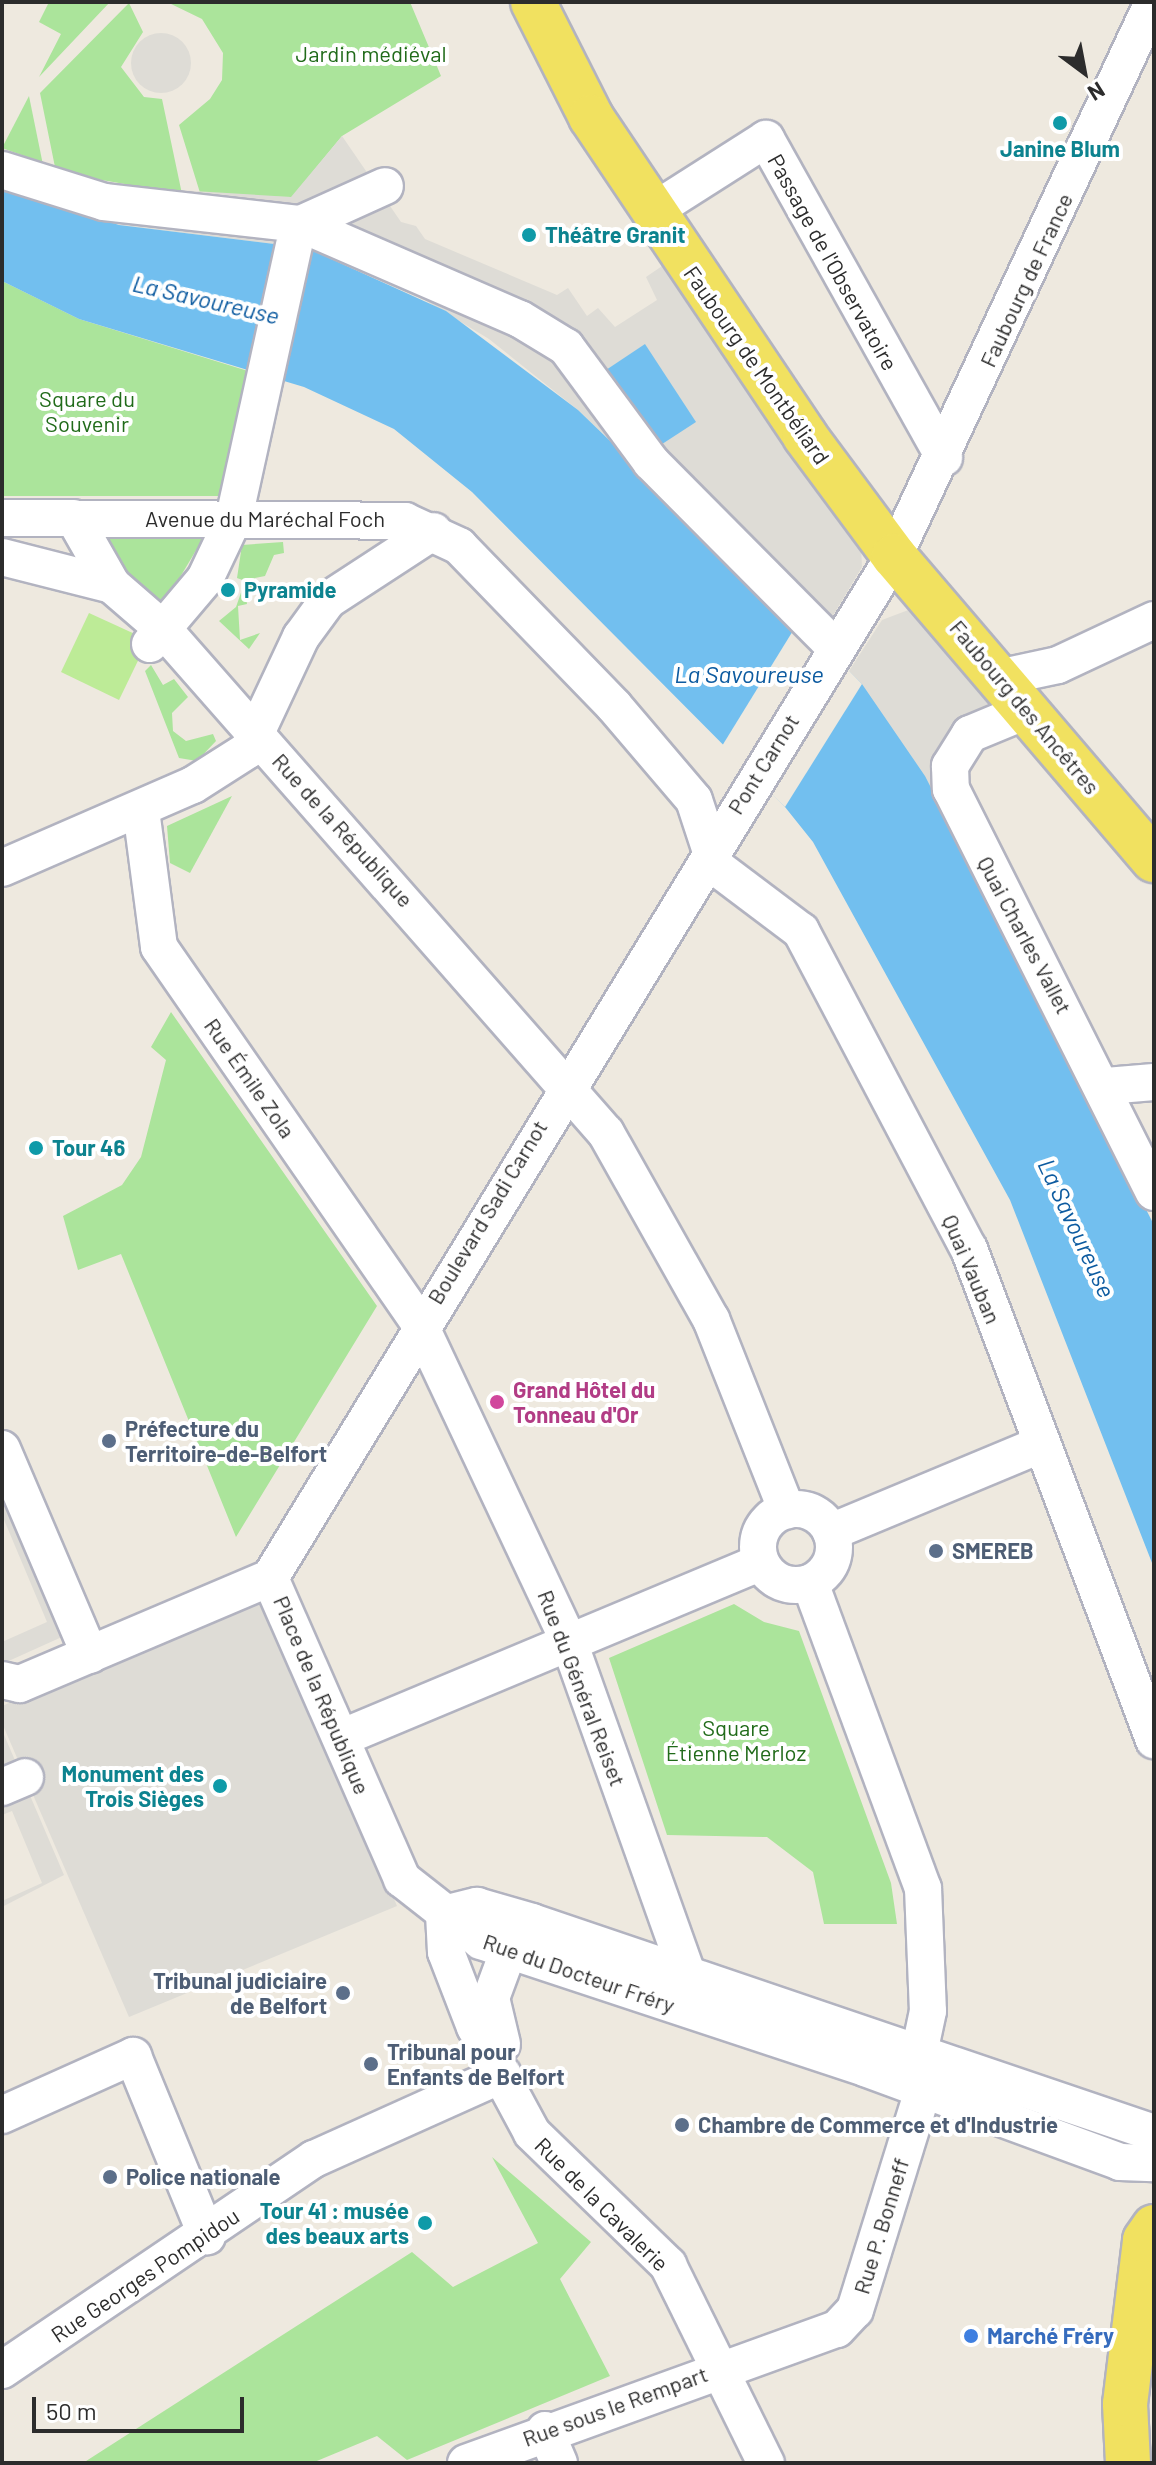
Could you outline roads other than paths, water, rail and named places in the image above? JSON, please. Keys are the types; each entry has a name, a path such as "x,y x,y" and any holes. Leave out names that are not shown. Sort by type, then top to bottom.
{"main road":[{"name":"Faubourg de Montbéliard","path":"533,2 591,117 894,556"},
{"name":"Faubourg des Ancêtres","path":"894,556 1015,693 1154,860"},
{"path":"1128,2463 1125,2404 1145,2240 1154,2227"}],"street":[{"name":"Faubourg de France","path":"894,556 944,458 1153,2"},
{"name":"Passage de l'Observatoire","path":"653,211 766,139 944,458"},
{"path":"2,170 104,202 298,235 388,256 566,347 651,462 836,648"},
{"path":"157,636 205,579 234,518 298,235 385,186"},
{"name":"Avenue du Maréchal Foch","path":"2,518 363,518 434,531 497,584 673,771 694,800 710,850"},
{"name":"Rue de la République","path":"74,518 112,585 157,636 255,731 567,1082 606,1133 711,1319 787,1511"},
{"path":"2,868 141,810 248,750 285,673 328,600 434,531"},
{"name":"Pont Carnot","path":"710,850 894,556"},
{"name":"Rue de la République","path":"2,557 112,585"},
{"name":"Quai Charles Vallet","path":"1154,620 1058,665 1015,693 970,734 950,766 951,789 1106,1086 1154,1192"},
{"name":"Rue Émile Zola","path":"141,810 159,947 419,1323"},
{"name":"Boulevard Sadi Carnot","path":"270,1578 419,1323 710,850"},
{"name":"Quai Vauban","path":"710,850 729,880 801,931 969,1249 1040,1445 1154,1740"},
{"path":"1106,1086 1154,1082"},
{"name":"Rue du Général Reiset","path":"419,1323 569,1642 687,1973"},
{"path":"831,1532 1040,1445"},
{"path":"2,1449 90,1655"},
{"path":"787,1511 817,1515 831,1532 829,1567 810,1583 787,1584 761,1562 760,1536 787,1511"},
{"path":"341,1738 761,1562"},
{"name":"Place de la République","path":"11,1682 90,1655 270,1578 402,1879 444,1914"},
{"path":"810,1583 923,1888 928,2011 920,2050"},
{"name":"Rue du Docteur Fréry","path":"444,1914 477,1906 920,2050 1154,2133"},
{"name":"Rue du Docteur Fréry","path":"444,1914 508,1952 923,2091 1120,2162 1154,2163"},
{"name":"Rue de la Cavalerie","path":"444,1914 450,1962 475,2027 503,2074 532,2133 668,2265 766,2463"},
{"name":"Rue de la Cavalerie","path":"503,2074 491,1998 508,1952"},
{"path":"2,2115 133,2056 207,2236"},
{"name":"Rue Georges Pompidou","path":"2,2370 207,2236 314,2159 503,2074"},
{"name":"Rue P. Bonneff","path":"720,2368 837,2329 855,2310 923,2091"},
{"name":"Rue sous le Rempart","path":"466,2463 545,2430 720,2368"},
{"path":"545,2430 559,2463"}],"water":[{"name":"La Savoureuse","path":"2,187 119,225 307,248 446,311 578,410 862,684 925,776 1154,1225 1154,1568 1010,1200 813,842 785,807 472,492 394,429 304,387 79,319 2,281"},
{"path":"645,344 696,422 656,448 606,370"}],"place":[{"name":"Janine Blum","path":"1060,123"},
{"name":"Théâtre Granit","path":"529,235"},
{"name":"Pyramide","path":"228,590"},
{"name":"Tour 46","path":"36,1148"},
{"name":"Grand Hôtel du Tonneau d'Or","path":"497,1402"},
{"name":"Préfecture du Territoire-de-Belfort","path":"109,1441"},
{"name":"SMEREB","path":"936,1551"},
{"name":"Monument des Trois Sièges","path":"220,1786"},
{"name":"Tribunal judiciaire de Belfort","path":"343,1993"},
{"name":"Tribunal pour Enfants de Belfort","path":"371,2064"},
{"name":"Chambre de Commerce et d'Industrie","path":"682,2125"},
{"name":"Police nationale","path":"110,2177"},
{"name":"Tour 41 : musée des beaux arts","path":"425,2223"},
{"name":"Marché Fréry","path":"971,2336"}],"park label":[{"name":"Jardin médiéval","path":"371,54"},
{"name":"Square du Souvenir","path":"87,410"},
{"name":"Square Étienne Merloz","path":"736,1740"}]}
